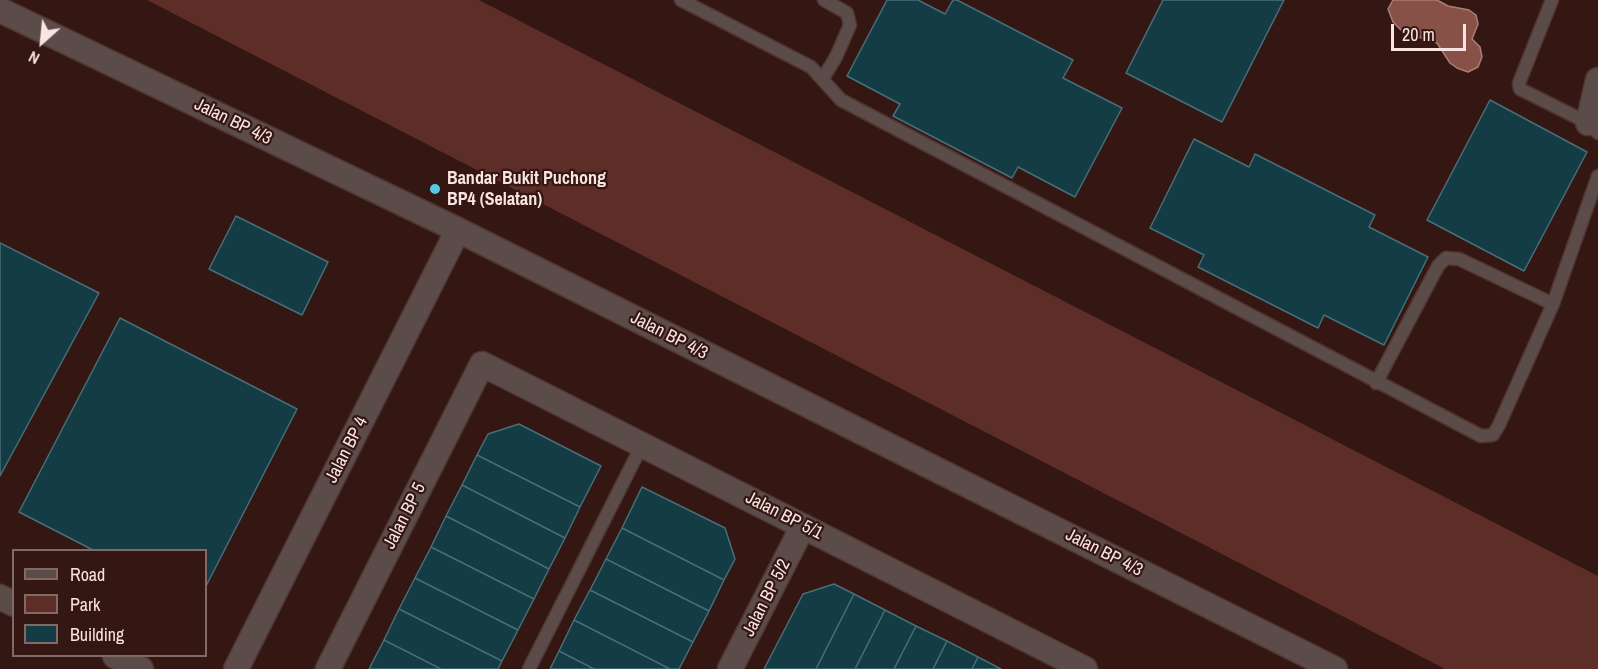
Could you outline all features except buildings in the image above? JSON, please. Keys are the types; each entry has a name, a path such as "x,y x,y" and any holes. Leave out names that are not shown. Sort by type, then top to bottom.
{"street":[{"name":"Jalan BP 4/3","path":"0,10 458,230 1335,669"},
{"path":"1593,128 1598,80"},
{"name":"Jalan BP 4","path":"236,669 458,230"},
{"name":"Jalan BP 5/1","path":"482,364 1085,669"},
{"name":"Jalan BP 5","path":"328,669 482,364"},
{"name":"Jalan BP 5/2","path":"730,669 803,526"},
{"path":"117,657 141,669"}],"lane":[{"path":"681,0 811,67 841,100 1376,383 1481,436 1492,435 1499,425 1553,304 1598,176"},
{"path":"823,78 836,57 850,25 847,13 824,0"},
{"path":"1552,0 1519,83 1520,89 1593,128"},
{"path":"1376,383 1438,266 1446,258 1460,258 1553,304"},
{"path":"529,669 642,445"}],"green space":[{"path":"147,0 479,0 1598,576 1598,669 1445,669"}],"shaded area":[{"path":"1393,0 1437,0 1448,6 1469,10 1476,15 1478,24 1472,39 1480,47 1482,57 1478,67 1468,72 1457,68 1450,63 1437,43 1403,32 1393,22 1388,9"}],"place":[{"name":"Bandar Bukit Puchong BP4 (Selatan)","path":"435,189"}]}
